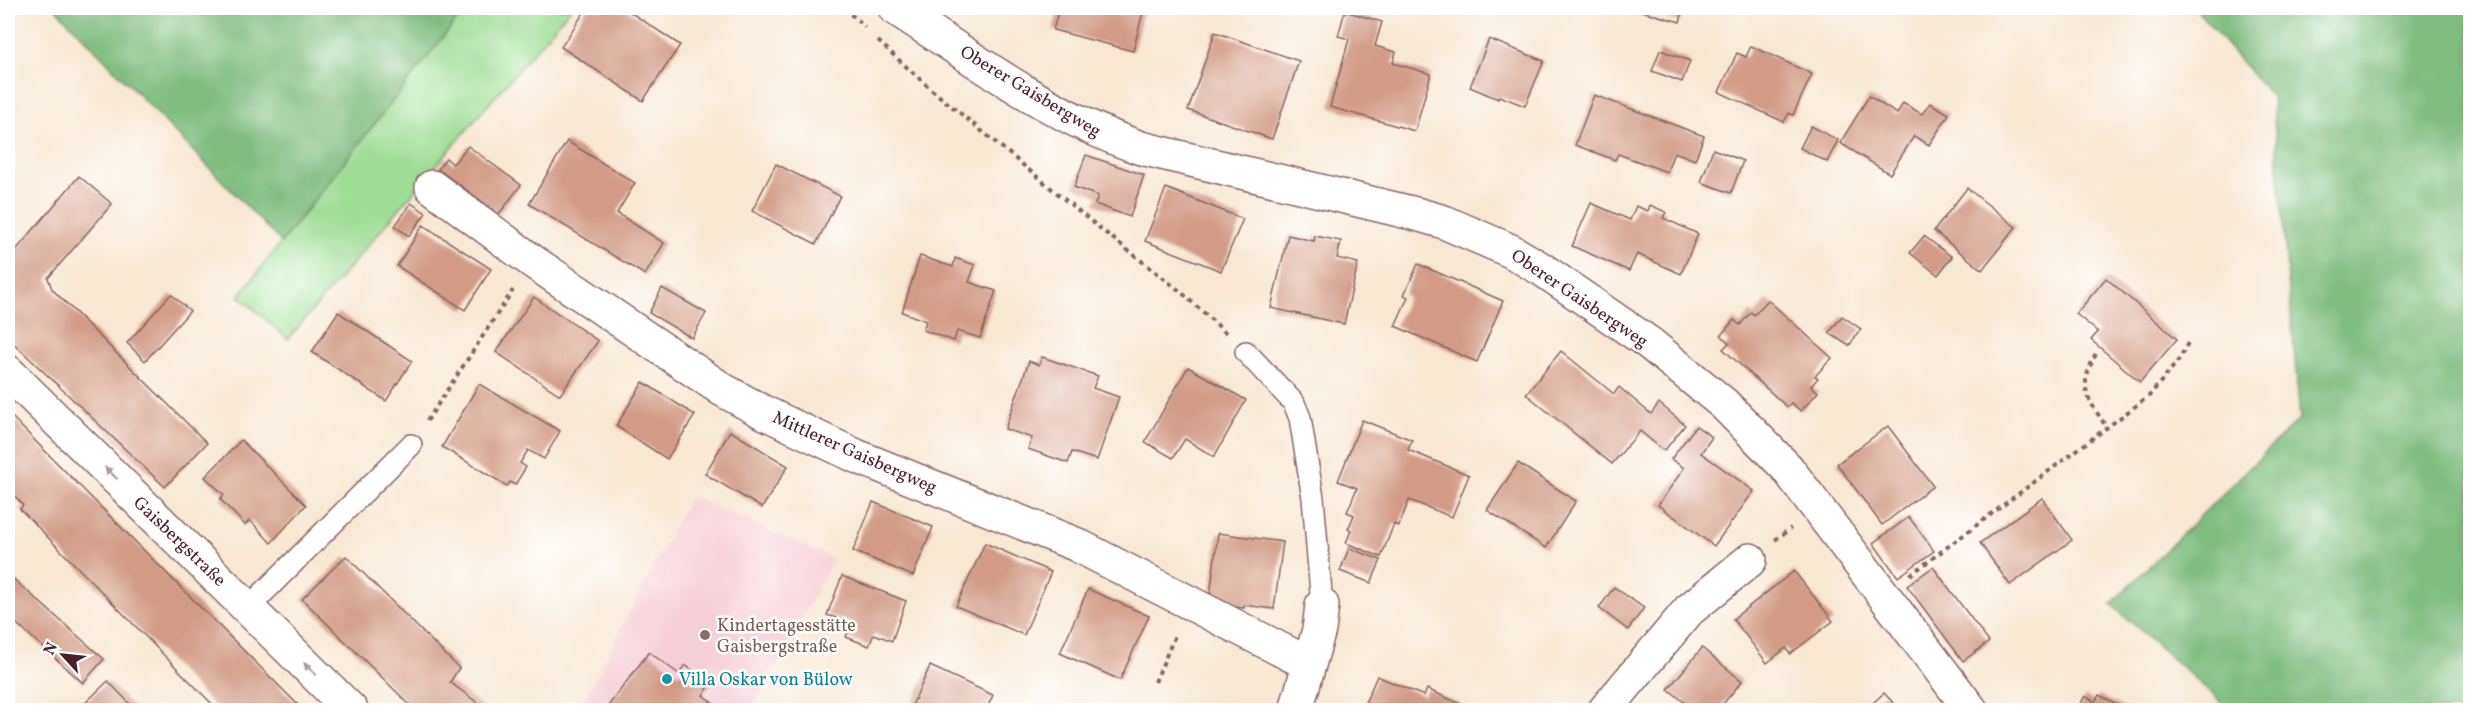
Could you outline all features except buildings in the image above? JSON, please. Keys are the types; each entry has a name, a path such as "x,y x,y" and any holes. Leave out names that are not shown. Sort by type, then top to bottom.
{"street":[{"name":"Oberer Gaisbergweg","path":"895,8 1041,101 1082,125 1114,139 1141,148 1444,222 1511,251 1544,270 1649,343 1752,430 1787,468 1971,711"},
{"name":"Mittlerer Gaisbergweg","path":"432,187 532,261 723,390 763,412 856,456 1076,544 1309,664"},
{"name":"Gaisbergstraße","path":"8,372 351,711"},
{"path":"1605,711 1689,610 1750,560"},
{"path":"1296,711 1319,630 1322,605"}],"lane":[{"path":"1246,352 1294,403 1300,418 1313,498 1322,605"},
{"path":"248,608 411,445"}],"path":[{"path":"844,8 932,90 1096,226 1180,291 1246,352"},
{"path":"411,445 532,261"},
{"path":"1883,595 2149,396 2178,360 2189,341"},
{"path":"2096,354 2085,381 2088,395 2107,428"},
{"path":"1155,682 1190,602"}],"shaded area":[{"name":"Kindertagesstätte Gaisbergstraße","path":"690,496 834,559 751,710 579,710"}],"green space":[{"path":"55,8 466,8 281,242"},
{"path":"466,8 571,8 288,339 239,296"},
{"path":"2195,8 2470,8 2470,710 2230,710 2111,604 2300,418 2272,97"}],"place":[{"name":"Kindertagesstätte Gaisbergstraße","path":"705,635"},
{"name":"Villa Oskar von Bülow","path":"667,679"}]}
